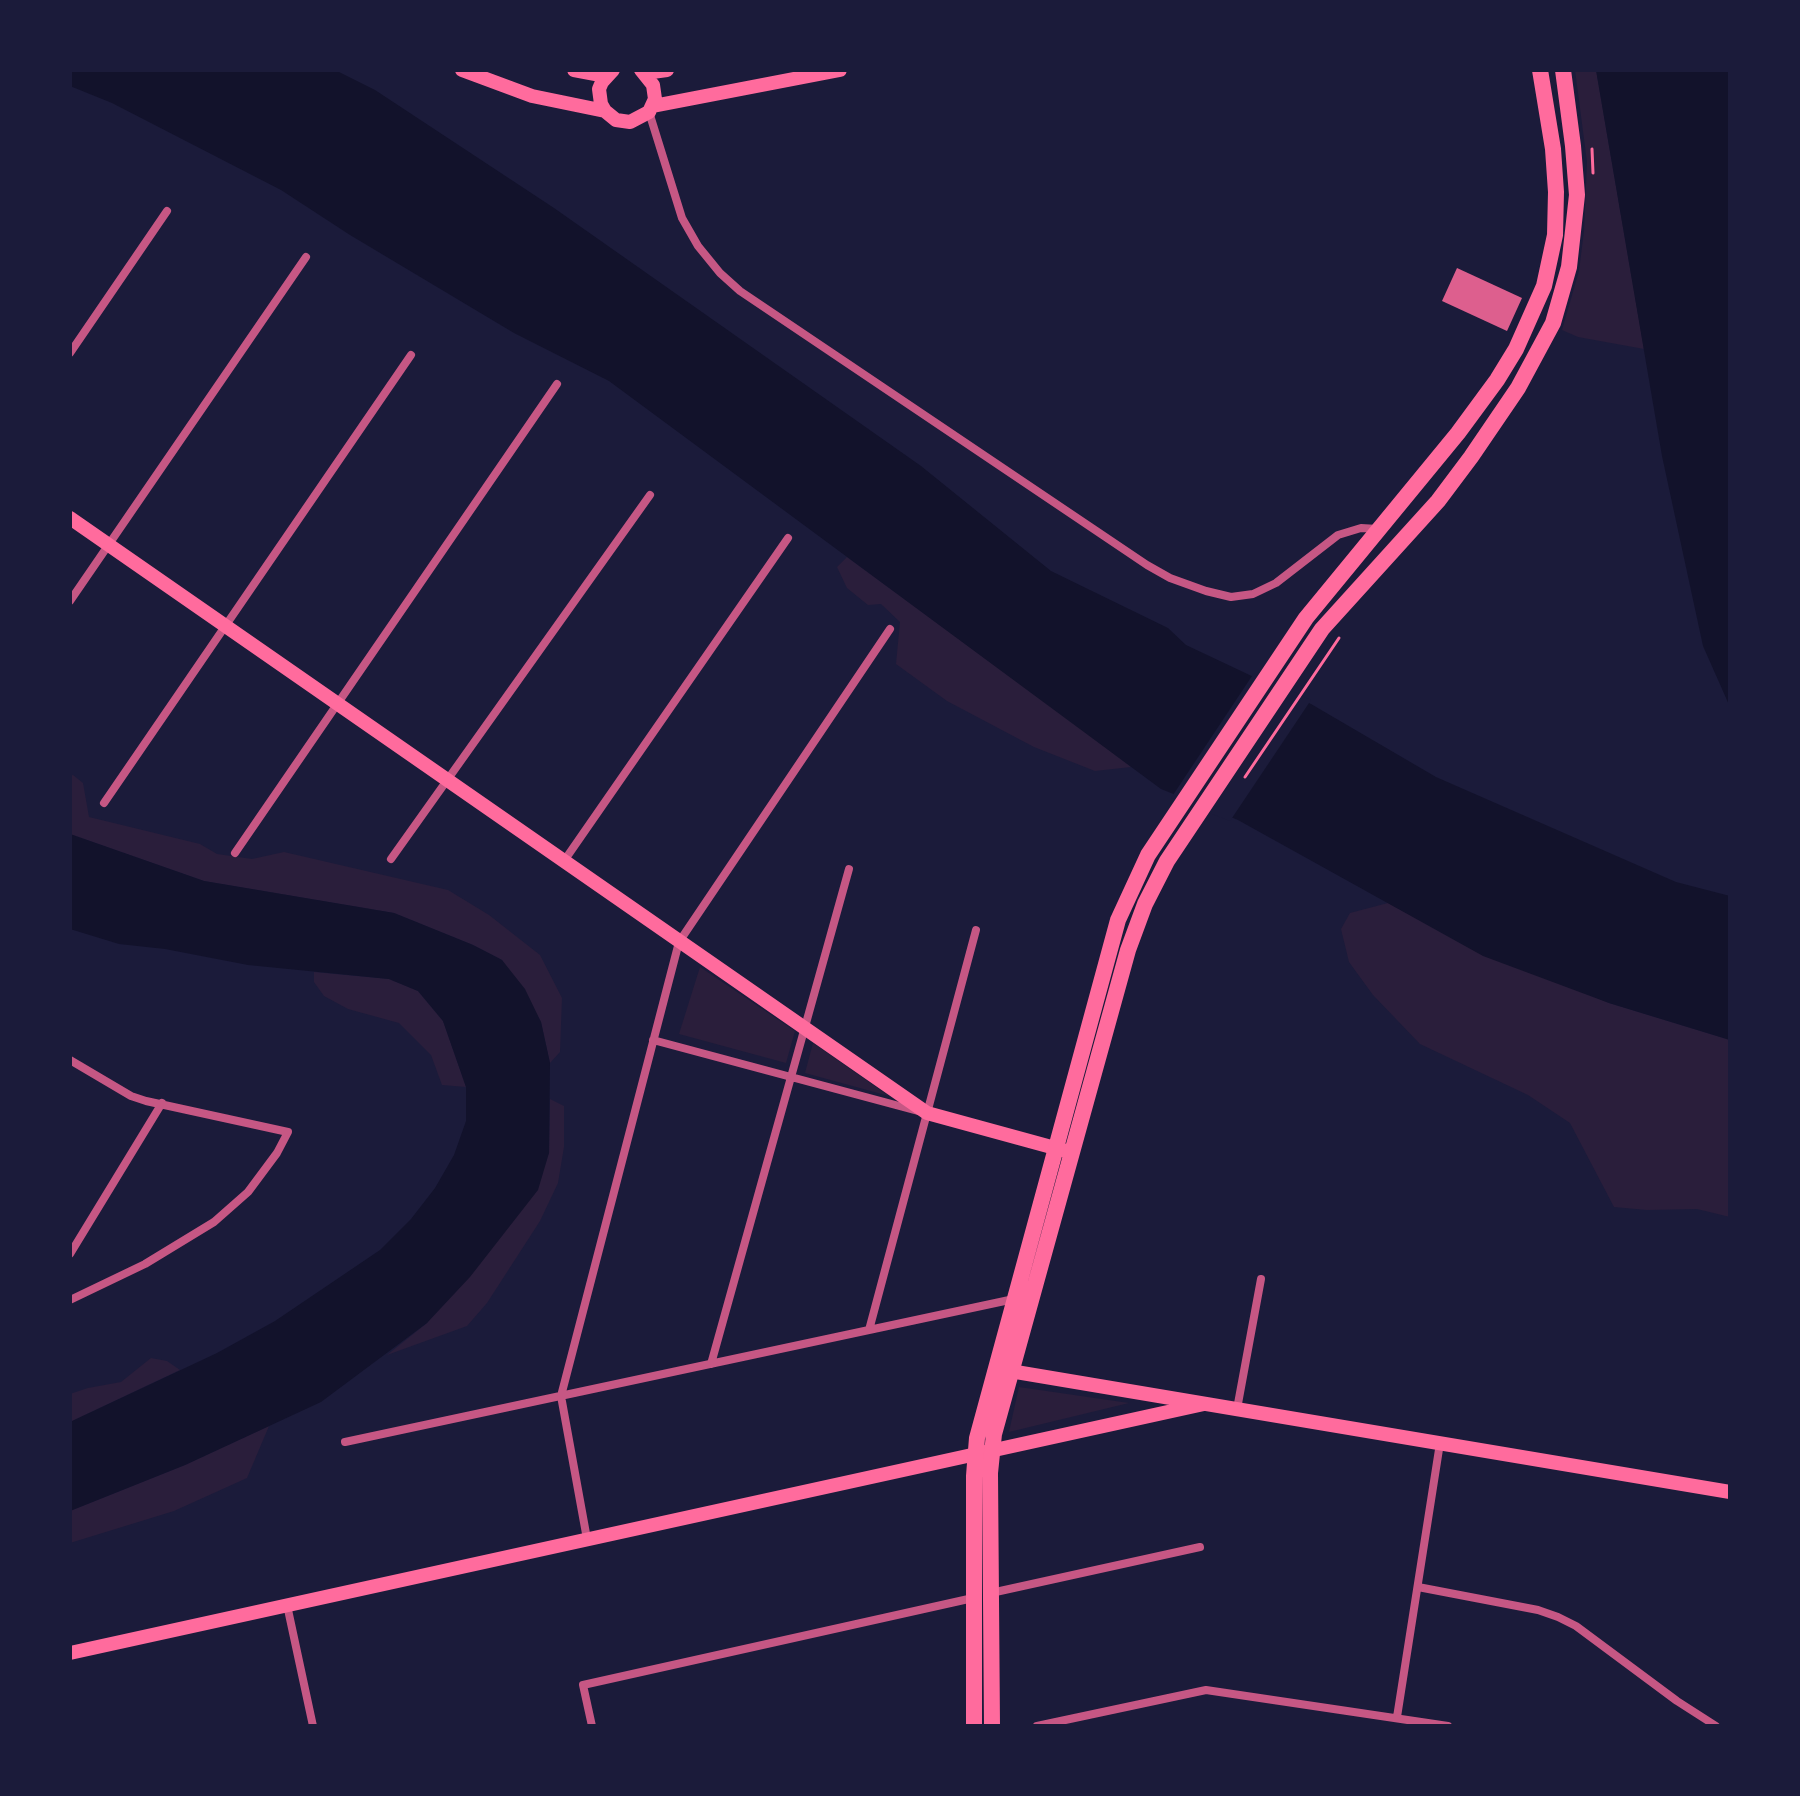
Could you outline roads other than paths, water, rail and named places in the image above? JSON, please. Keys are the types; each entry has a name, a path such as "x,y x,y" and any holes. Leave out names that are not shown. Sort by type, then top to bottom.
{"main road":[{"path":"462,70 532,96 605,111 623,122 637,120 651,109 840,70"},
{"path":"574,70 609,73 599,89 605,111"},
{"path":"651,109 655,92 643,71 667,70"},
{"path":"992,1726 991,1593 981,1417 1118,920 1138,874 1161,835 1306,618 1458,433 1497,380 1534,313 1550,263 1555,235 1556,192 1548,110 1540,70"},
{"path":"974,1726 974,1597 983,1452 1010,1371 1128,950 1145,904 1177,845 1322,629 1438,501 1504,410 1553,323 1569,267 1577,195 1563,70"},
{"path":"1458,433 1471,457"},
{"path":"70,518 927,1113 1072,1153"},
{"path":"1010,1371 1730,1492"},
{"path":"70,1653 1204,1404"}],"street":[{"path":"651,109 682,218 698,246 720,273 752,298 1147,565 1170,578 1206,591 1231,597 1253,594 1276,583 1338,535 1361,528 1379,529"},
{"path":"70,353 167,211"},
{"path":"70,601 306,257"},
{"path":"104,803 411,355"},
{"path":"235,853 557,384"},
{"path":"391,859 650,495"},
{"path":"564,861 788,538"},
{"path":"587,1539 561,1396 679,942 890,629"},
{"path":"711,1364 849,869"},
{"path":"869,1330 976,930"},
{"path":"653,1040 927,1113"},
{"path":"70,1060 131,1096 288,1132 277,1153 248,1192 214,1222 145,1264 70,1300"},
{"path":"70,1254 162,1103"},
{"path":"1237,1409 1261,1279"},
{"path":"345,1442 1014,1299"},
{"path":"1397,1717 1440,1443"},
{"path":"991,1593 1200,1547"},
{"path":"1418,1587 1538,1610 1567,1621 1716,1726"},
{"path":"592,1726 583,1685 974,1597"},
{"path":"287,1605 313,1726"},
{"path":"1037,1726 1206,1690 1448,1726"}]}
